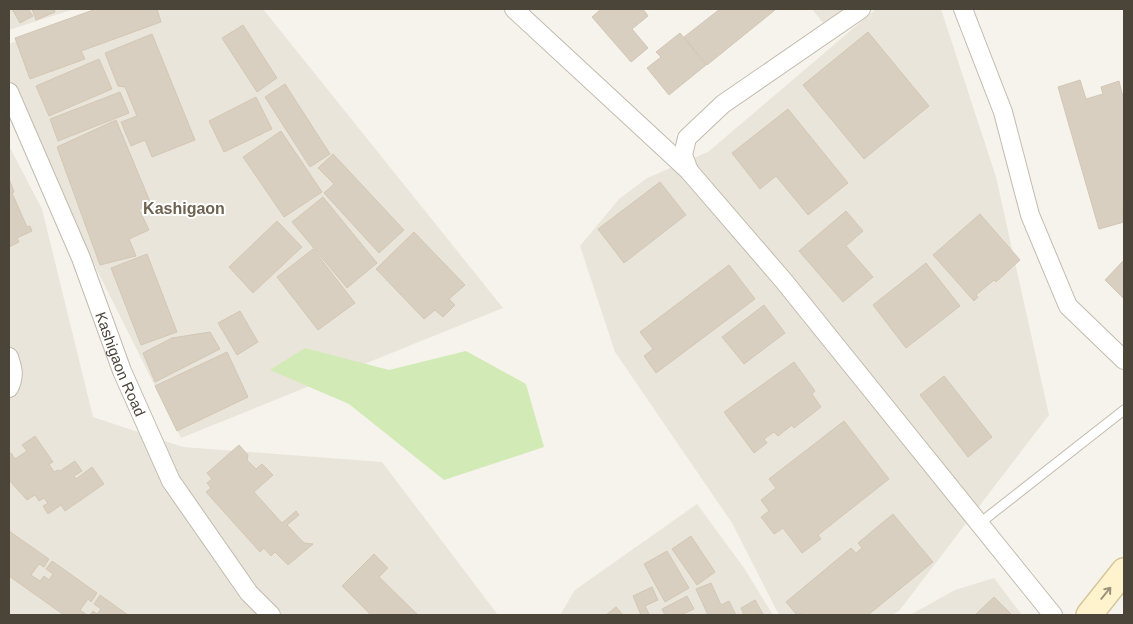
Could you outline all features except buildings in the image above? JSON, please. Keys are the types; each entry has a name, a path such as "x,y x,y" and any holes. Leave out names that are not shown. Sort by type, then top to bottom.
{"main road":[{"path":"1089,615 1124,571"}],"street":[{"path":"514,9 689,171 783,280 1053,615"},
{"path":"689,171 683,154 687,138 723,104 862,9"},
{"path":"963,9 1004,112 1030,215 1068,306 1124,360"},
{"name":"Kashigaon Road","path":"9,92 81,258 122,371 171,480 249,593 271,615"},
{"path":"9,357 14,369 13,380 9,388"}],"lane":[{"path":"980,523 1124,410"}],"shaded area":[{"path":"9,9 74,9 9,30"},
{"path":"97,9 263,9 503,308 181,438 9,94 9,44"},
{"path":"812,9 843,9 824,24"},
{"path":"876,9 941,9 996,177 1049,415 899,611 892,615 779,615 732,523 615,352 580,246 619,199 647,178 708,152"},
{"path":"9,146 42,209 93,417 183,447 382,462 498,615 9,615"},
{"path":"697,504 744,568 773,615 560,615 575,590"},
{"path":"994,578 1022,615 910,615 955,590"}],"green space":[{"path":"305,348 389,370 466,351 526,384 544,447 444,480 349,404 270,370"}],"district":[{"name":"Kashigaon","path":"184,208"}]}
